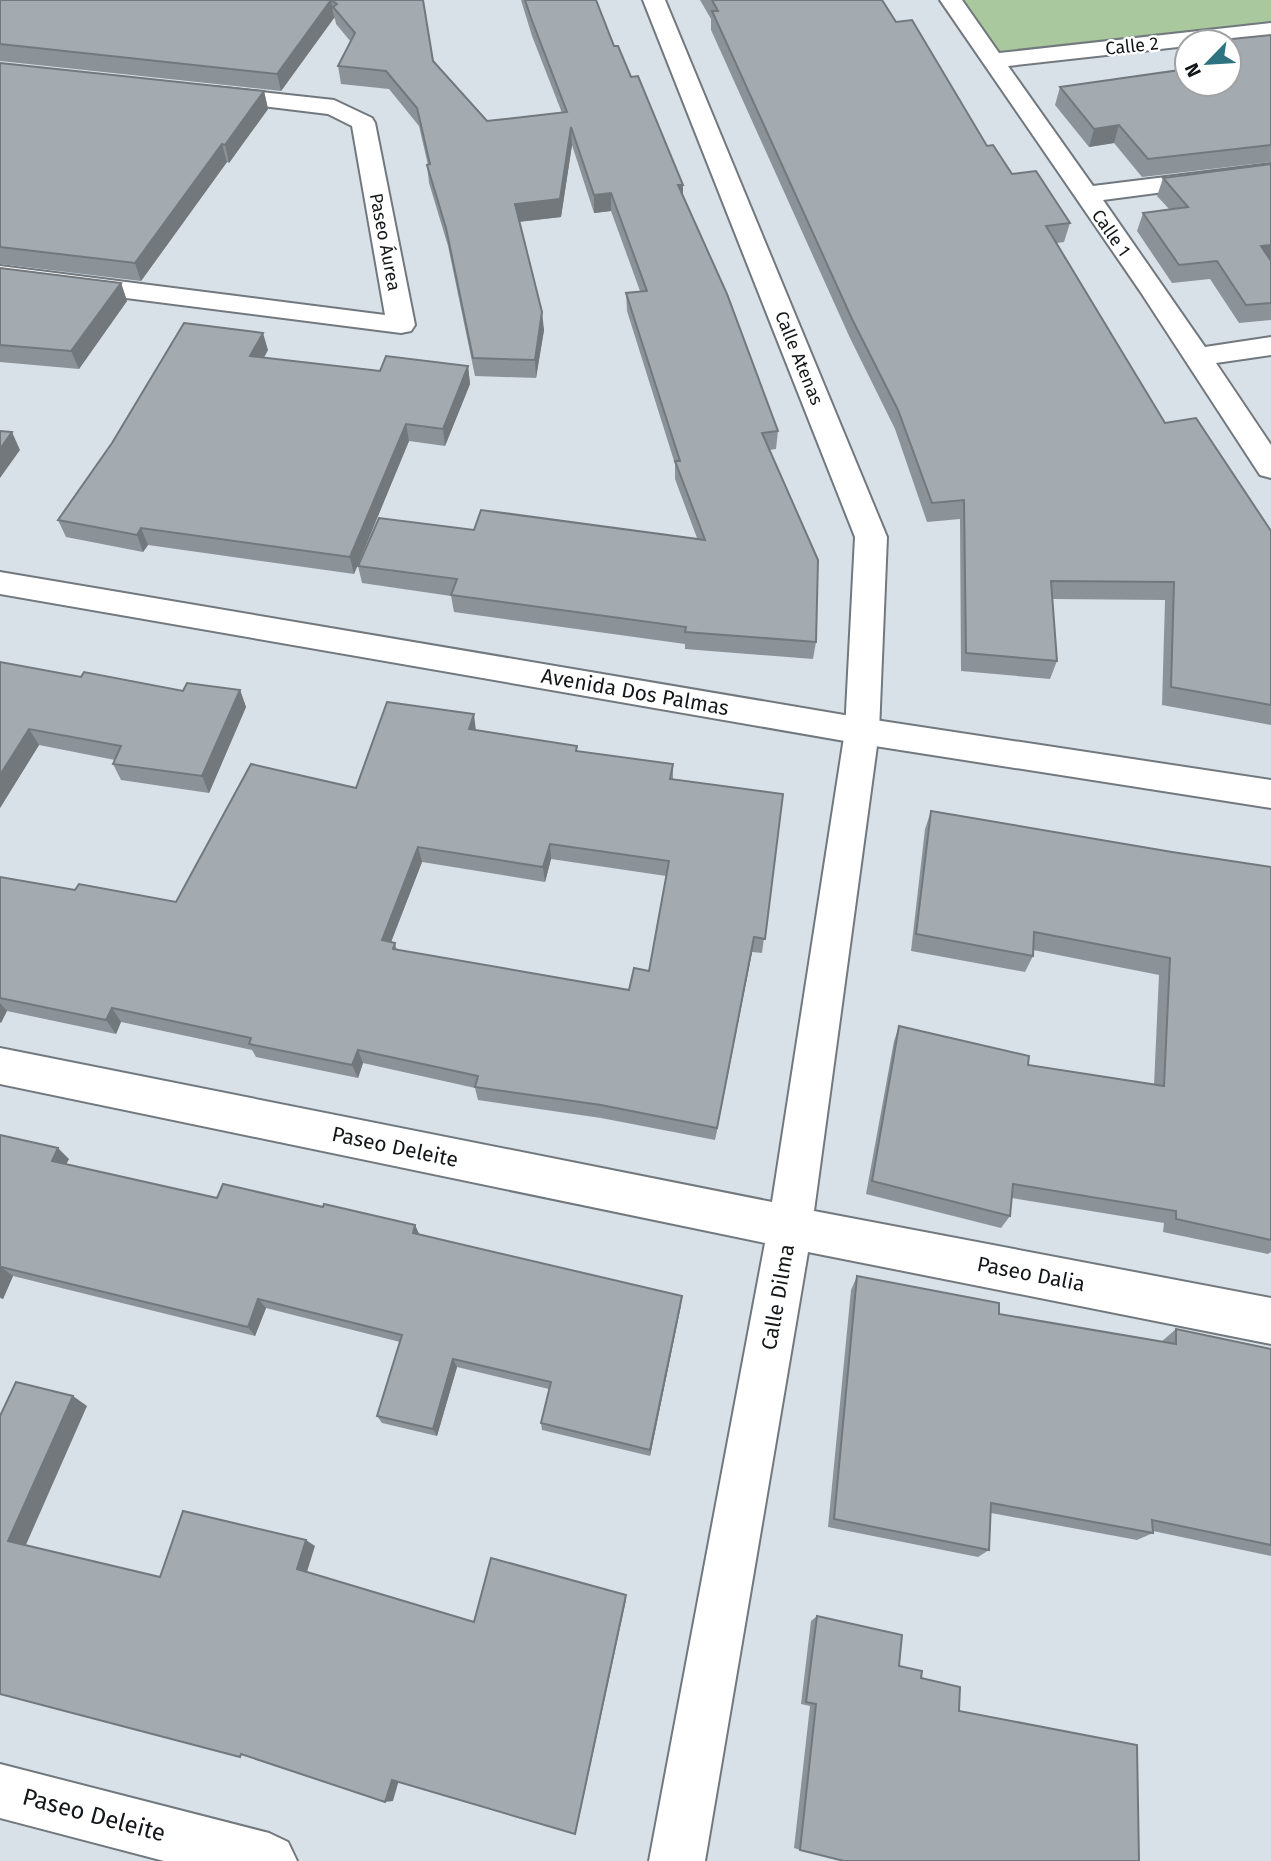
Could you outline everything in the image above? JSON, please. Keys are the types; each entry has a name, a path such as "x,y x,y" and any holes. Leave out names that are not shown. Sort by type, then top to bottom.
{"street":[{"name":"Calle Atenas","path":"654,0 871,537 862,731"},
{"name":"Calle 1","path":"951,0 1199,357 1271,468"},
{"name":"Calle 2","path":"993,61 1271,30"},
{"name":"Paseo Áurea","path":"0,274 401,325 363,124 334,107 189,91"},
{"path":"1084,195 1271,171"},
{"path":"1199,357 1271,346"},
{"name":"Avenida Dos Palmas","path":"0,583 862,731 1271,794"},
{"name":"Calle Dilma","path":"677,1861 790,1227 862,731"},
{"name":"Paseo Deleite","path":"0,1066 790,1227"},
{"name":"Paseo Dalia","path":"790,1227 1271,1321"},
{"name":"Paseo Deleite","path":"0,1791 269,1861"}],"green space":[{"path":"960,0 1271,0 1271,24 1236,28 1173,28 1173,35 999,55"}],"building":[{"path":"0,0 331,0 277,74 0,44"},
{"path":"331,0 423,0 433,61 487,121 567,112 525,0 596,0 614,46 618,46 631,77 638,76 683,185 678,185 727,294 778,431 762,433 818,560 816,642 685,632 686,627 451,595 457,579 358,566 379,518 474,530 481,510 705,540 675,461 680,461 626,293 647,291 611,193 594,195 571,127 560,199 515,204 542,312 535,360 473,358 446,228 427,165 430,164 417,108 386,71 338,66 355,33 333,7 337,4"},
{"path":"712,0 882,0 896,22 912,20 987,146 993,145 1012,174 1036,171 1070,223 1046,226 1165,423 1196,418 1271,531 1271,705 1171,687 1174,582 1051,581 1057,661 966,653 964,500 932,503 898,410 852,319 712,11 718,11"},
{"path":"1271,35 1271,145 1148,159 1119,125 1094,129 1060,87 1173,71 1173,98 1243,98 1243,38"},
{"path":"0,63 264,91 135,263 0,247"},
{"path":"1271,164 1271,245 1261,246 1271,261 1271,303 1246,305 1217,261 1179,265 1143,213 1188,207 1163,178"},
{"path":"0,268 121,283 71,351 0,345"},
{"path":"184,323 263,333 250,356 380,371 386,356 468,366 443,429 406,424 350,557 141,528 137,535 58,520 112,443"},
{"path":"0,431 12,432 0,449"},
{"path":"0,662 81,677 84,672 183,691 187,683 240,690 202,776 113,764 121,746 29,729 0,775"},
{"path":"387,702 474,714 469,729 577,746 576,751 673,764 670,779 783,794 765,939 754,937 717,1128 601,1105 475,1087 478,1076 358,1050 352,1065 249,1044 251,1038 112,1008 106,1020 0,998 0,877 75,890 79,884 176,902 251,764 356,788","holes":["550,844 669,861 649,971 634,968 629,990 393,949 395,943 382,940 418,847 543,867"]},
{"path":"931,811 1271,867 1271,1240 1176,1219 1176,1211 1013,1184 1010,1216 872,1181 899,1026 1029,1056 1028,1065 1164,1086 1170,958 1034,932 1033,956 916,934"},
{"path":"0,1135 58,1148 52,1161 217,1198 223,1184 323,1207 324,1204 415,1225 413,1233 682,1296 650,1450 541,1423 551,1382 453,1359 433,1429 377,1416 402,1335 258,1299 248,1327 1,1267 0,1269"},
{"path":"857,1276 999,1303 999,1314 1176,1344 1176,1329 1271,1349 1271,1545 1152,1520 1153,1533 991,1503 989,1550 834,1519"},
{"path":"16,1382 73,1396 8,1541 160,1577 183,1511 306,1540 297,1569 474,1622 491,1558 626,1595 575,1834 392,1780 385,1802 241,1754 240,1757 0,1694 0,1416"},
{"path":"817,1616 902,1635 899,1666 922,1671 921,1678 960,1687 959,1711 1137,1745 1139,1861 844,1861 800,1850 816,1704 806,1702"}]}
